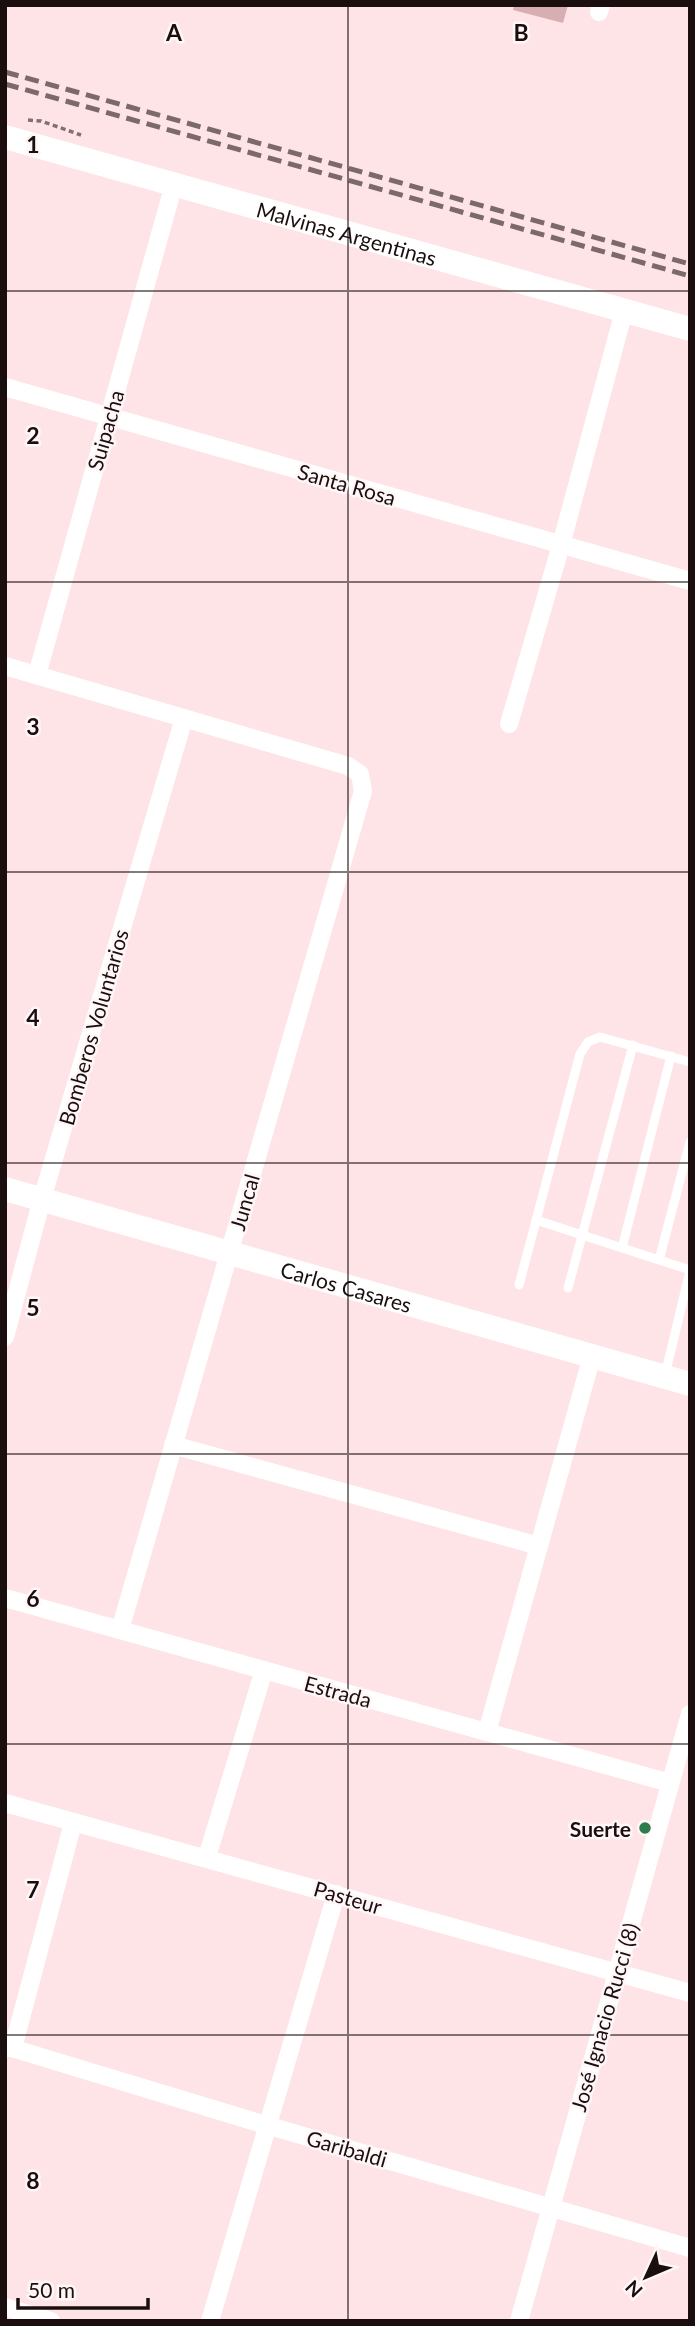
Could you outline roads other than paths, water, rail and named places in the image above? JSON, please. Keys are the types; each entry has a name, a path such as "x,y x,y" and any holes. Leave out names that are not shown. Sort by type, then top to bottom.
{"street":[{"name":"Malvinas Argentinas","path":"5,137 690,329"},
{"name":"Suipacha","path":"37,675 174,184"},
{"path":"509,724 624,311"},
{"name":"Santa Rosa","path":"5,387 690,581"},
{"path":"5,666 184,718"},
{"name":"Juncal","path":"120,1630 363,791 360,774 348,766 184,718"},
{"name":"Bomberos Voluntarios","path":"5,1337 42,1199 184,718"},
{"name":"Carlos Casares","path":"5,1189 690,1384"},
{"path":"487,1732 592,1356"},
{"path":"173,1445 539,1546"},
{"name":"Estrada","path":"5,1598 670,1783"},
{"path":"206,1857 264,1670"},
{"name":"José Ignacio Rucci (8)","path":"519,2321 690,1714"},
{"name":"Pasteur","path":"5,1803 690,1993"},
{"path":"8,2047 73,1823"},
{"path":"210,2321 336,1894"},
{"name":"Garibaldi","path":"8,2047 690,2248"},
{"path":"5,2307 51,2321"}],"lane":[{"path":"519,1285 580,1054 588,1042 600,1038 690,1062"},
{"path":"568,1288 580,1235 633,1045"},
{"path":"622,1248 671,1056"},
{"path":"659,1260 690,1142"},
{"path":"536,1220 690,1271 665,1377"}],"railway":[{"path":"5,72 690,264"},
{"path":"5,84 690,276"}],"place":[{"name":"Suerte","path":"645,1828"}]}
